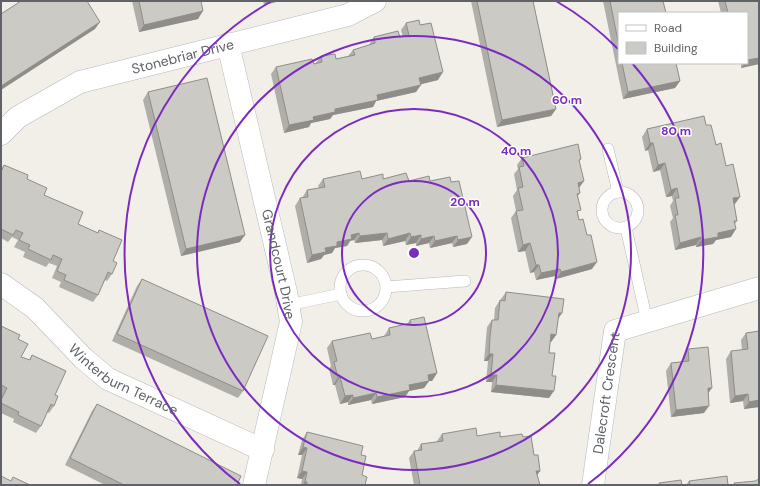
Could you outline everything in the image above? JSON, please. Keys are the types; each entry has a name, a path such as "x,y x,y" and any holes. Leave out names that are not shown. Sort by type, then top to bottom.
{"street":[{"name":"Stonebriar Drive","path":"1,134 18,117 80,82 348,14 375,1"},
{"name":"Grandcourt Drive","path":"228,44 291,322 254,485"},
{"name":"Winterburn Terrace","path":"1,284 35,308 83,358 108,379 263,450"},
{"name":"Dalecroft Crescent","path":"593,485 615,331 759,288"}],"lane":[{"path":"608,149 618,192"},
{"path":"618,192 629,194 637,203 639,209 635,221 626,228 620,229 608,225 602,214 603,202 618,192"},
{"path":"626,228 647,321"},
{"path":"360,266 374,268 384,280 386,287 382,301 376,306 362,311 348,306 340,294 342,279 352,268 360,266"},
{"path":"386,287 465,281"},
{"path":"288,305 340,294"}],"building":[{"path":"21,1 87,1 100,22 1,86 1,14"},
{"path":"139,1 201,1 203,11 144,25"},
{"path":"477,1 533,1 556,109 502,120"},
{"path":"610,1 663,1 666,12 618,12 618,41"},
{"path":"725,1 759,1 759,58 748,60 748,12 728,12"},
{"path":"419,20 420,25 431,23 443,72 419,78 421,85 377,95 378,100 335,109 335,112 313,117 314,120 289,125 276,67 312,59 314,64 322,62 321,56 335,54 336,59 355,55 353,50 375,43 374,37 398,31 400,37 409,35 406,23"},
{"path":"622,64 676,64 680,81 628,92"},
{"path":"207,78 245,235 186,249 148,92"},
{"path":"704,116 706,125 711,125 716,145 721,143 726,166 733,164 740,197 733,198 737,221 734,221 736,229 718,233 718,237 701,240 701,237 680,243 675,215 678,215 675,198 679,198 677,188 671,190 665,163 658,165 653,143 650,143 647,129"},
{"path":"578,144 581,159 579,160 584,181 578,183 580,193 577,194 581,210 577,211 579,220 583,219 587,235 591,235 597,262 561,272 560,269 541,273 539,265 536,265 530,243 523,245 516,211 523,210 518,188 523,187 519,167 524,166 522,158"},
{"path":"4,165 28,175 27,179 47,188 44,195 83,212 78,224 98,233 99,230 122,240 113,261 117,263 112,274 108,272 98,295 64,280 66,275 57,271 62,259 53,255 51,260 28,249 30,245 19,240 23,233 16,230 13,235 1,229 1,172"},
{"path":"360,171 362,179 383,174 383,179 406,173 409,181 429,176 430,181 450,177 451,182 459,181 472,237 458,240 457,236 435,241 434,236 421,239 421,235 411,237 410,233 388,239 387,233 360,236 359,233 351,235 352,239 337,242 337,246 325,248 326,252 312,255 300,198 308,197 307,190 325,187 323,179"},
{"path":"142,279 268,336 243,391 117,334"},
{"path":"506,292 564,299 562,313 559,313 556,335 551,334 549,353 555,353 552,376 556,376 554,391 496,385 497,375 491,375 493,354 489,354 492,320 498,320 500,300 505,301"},
{"path":"424,317 437,373 428,375 429,381 409,385 410,390 377,397 376,393 353,398 353,395 345,396 334,362 337,361 332,341 370,333 372,339 390,335 389,328 411,323 410,320"},
{"path":"1,326 20,335 18,339 28,344 21,357 30,360 32,355 66,371 55,395 58,396 54,406 51,404 41,426 18,415 19,412 1,403 7,388 1,385"},
{"path":"759,331 759,400 749,402 748,394 735,396 731,351 748,349 746,333"},
{"path":"708,347 712,388 708,388 709,406 676,410 671,363 689,361 688,349"},
{"path":"97,404 241,476 237,485 124,485 70,458"},
{"path":"476,428 477,436 500,432 500,437 522,434 523,437 531,436 534,455 538,455 540,471 536,471 540,485 420,485 414,451 422,450 421,444 443,441 442,434"},
{"path":"307,432 363,446 361,455 366,456 362,475 367,477 365,485 307,485 307,482 305,482 307,472 302,471 307,448 303,447"},
{"path":"1,476 11,481 13,477 30,485 1,485"},
{"path":"727,476 728,485 690,485 689,481"},
{"path":"759,479 759,485 735,485 734,483 755,481"},
{"path":"681,480 682,485 660,485 659,483"}]}
